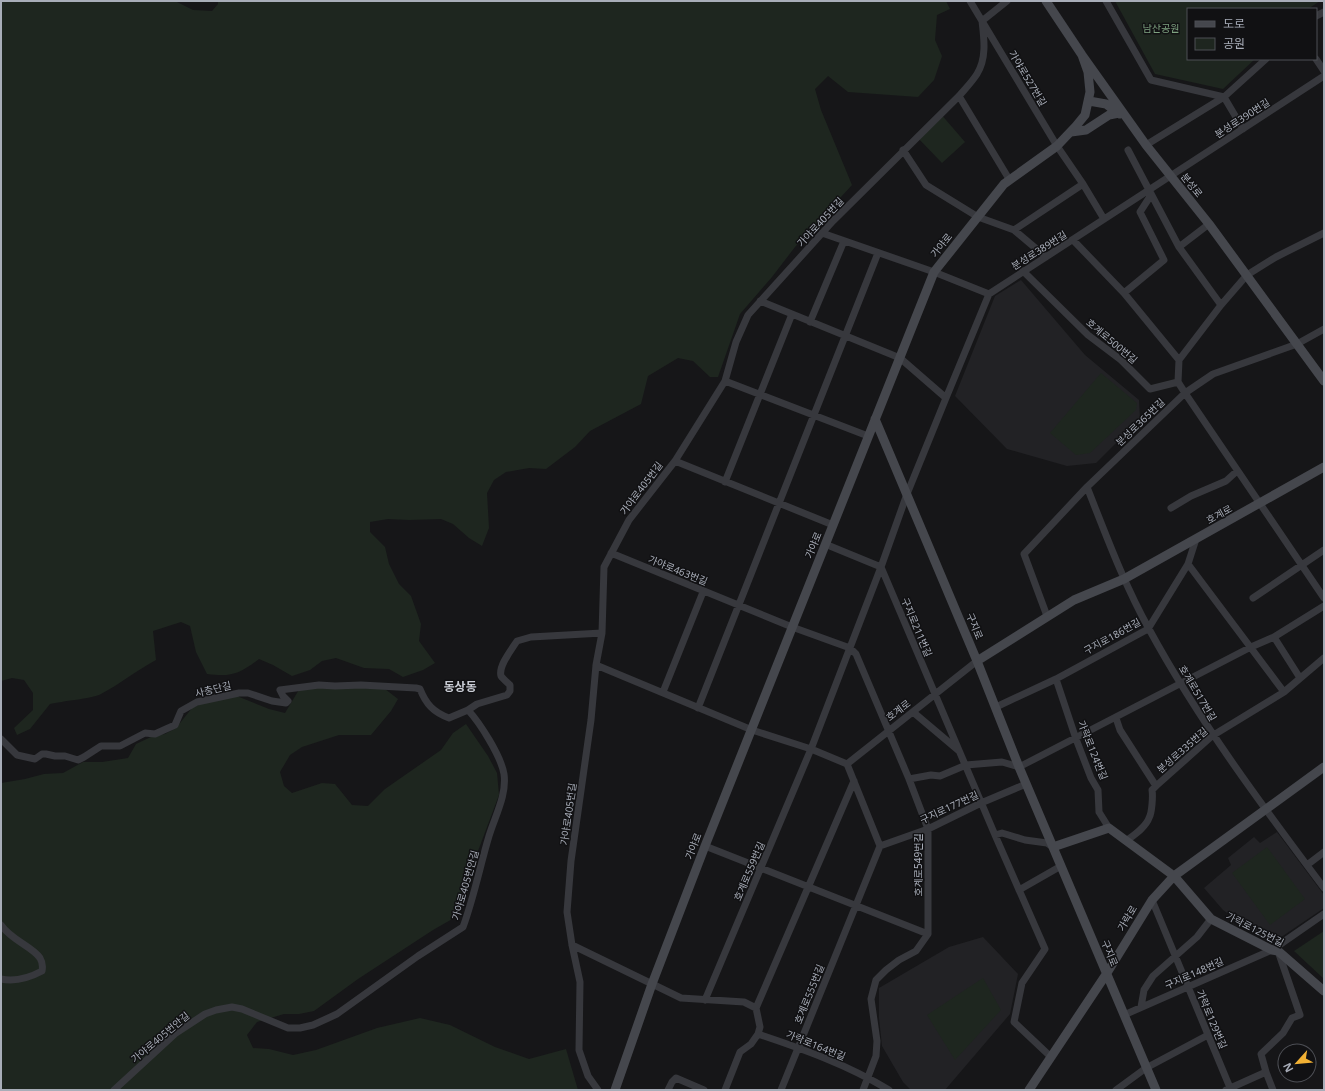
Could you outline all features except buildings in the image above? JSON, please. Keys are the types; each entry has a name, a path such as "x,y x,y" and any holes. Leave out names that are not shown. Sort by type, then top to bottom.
{"main road":[{"name":"분성로","path":"1046,1 1122,115 1209,224 1324,381"},
{"name":"가야로","path":"615,1090 652,984 705,846 934,272 1004,184 1057,146 1085,115 1090,92 1088,72 1082,55"},
{"path":"1089,101 1106,104 1122,115"},
{"path":"1071,132 1086,130 1109,115 1122,115"},
{"name":"구지로","path":"875,419 996,707 1019,768 1156,1090"},
{"name":"호계로","path":"977,661 1074,600 1124,579 1324,467"},
{"name":"가락로","path":"1029,1090 1107,973 1152,900 1174,876 1324,767"},
{"path":"1053,847 1109,828"},
{"name":"가락로124번길","path":"1109,828 1174,876"},
{"name":"가락로125번길","path":"1174,876 1211,919 1275,950 1324,990"}],"street":[{"name":"가야로405번길","path":"598,1090 588,1076 579,1050 580,982 567,912 571,862 591,720 596,665 602,633 604,567 629,520 675,461 725,381 736,342 748,315 822,233 903,150 959,96 977,74 983,59 984,39 982,21 970,1"},
{"path":"982,21 1007,1"},
{"path":"1106,1 1152,80 1224,97 1243,129"},
{"name":"가야로527번길","path":"982,21 1057,146 1083,184 1104,219"},
{"path":"1146,145 1224,97 1265,60"},
{"path":"1317,60 1324,71"},
{"name":"분성로390번길","path":"1170,176 1324,76"},
{"path":"959,96 1009,179"},
{"path":"903,150 926,185 978,217 1014,230 1046,257"},
{"path":"1128,150 1179,247 1221,305"},
{"name":"분성로389번길","path":"989,294 1104,219 1150,193 1170,176"},
{"path":"1014,230 1083,184"},
{"path":"1124,293 1164,260 1140,212 1150,193"},
{"path":"1179,247 1209,224"},
{"path":"811,749 881,567 907,494 989,294 934,272 822,233"},
{"path":"1324,233 1276,257 1247,275 1221,305 1179,360 1178,382 1300,565 1324,598"},
{"path":"1073,240 1124,293 1179,360"},
{"path":"810,322 844,241"},
{"path":"698,708 878,252"},
{"name":"호계로500번길","path":"1023,271 1088,335 1121,360 1150,389 1178,382"},
{"path":"760,301 900,358 946,398"},
{"path":"726,482 792,314"},
{"name":"분성로365번길","path":"1047,616 1024,554 1087,487 1185,393 1213,374 1297,344 1324,329"},
{"path":"725,381 868,436"},
{"path":"675,461 833,525"},
{"path":"1171,508 1191,496 1226,480 1238,471"},
{"path":"1087,487 1124,579"},
{"name":"구지로186번길","path":"996,707 1056,679 1148,629 1188,564 1196,539"},
{"path":"825,544 881,567"},
{"path":"1253,598 1324,550"},
{"name":"가야로463번길","path":"611,553 703,592 739,604 792,627"},
{"path":"1188,564 1284,692"},
{"name":"구지로211번길","path":"881,567 995,836 1045,949 1022,983 1014,1022 1051,1057"},
{"name":"호계로517번길","path":"1124,579 1148,629 1212,736 1266,810"},
{"path":"663,692 703,592"},
{"path":"909,779 931,775 940,776 966,765 1002,762 1019,768 1251,647 1274,637 1324,606"},
{"path":"792,627 850,648 856,654 889,731"},
{"path":"468,710 477,704 506,695 510,691 510,685 501,675 501,669 502,664 517,641 531,637 602,633"},
{"path":"1274,637 1300,678"},
{"name":"분성로335번길","path":"1126,841 1150,818 1153,799 1152,790 1156,786 1212,736 1284,692 1324,658"},
{"name":"호계로","path":"847,764 977,661"},
{"path":"596,665 752,730 811,749 847,764 880,846"},
{"name":"가락로124번길","path":"1056,679 1076,739 1091,778 1098,790 1099,812 1109,828"},
{"name":"사충단길","path":"1,739 17,755 24,757 35,759 42,754 46,754 65,756 78,760 101,746 120,746 145,733 155,734 175,725 181,711 197,702 221,696 248,693 272,701 286,703 288,701 280,690 319,685 361,685 416,688 420,689 424,698 431,707 438,713 449,718 468,710"},
{"name":"가야로405번안길","path":"114,1090 176,1034 205,1014 232,1007 242,1009 288,1028 300,1028 312,1025 337,1014 418,956 463,927 499,809 504,775 501,762 494,747 468,710"},
{"path":"913,712 960,751"},
{"name":"분성로335번길","path":"1116,718 1120,730 1156,786"},
{"name":"호계로549번길","path":"889,731 928,829 928,934"},
{"name":"호계로559번길","path":"705,1000 811,749"},
{"path":"725,1090 740,1052 751,1044 758,1034 760,1027 756,1008 854,781"},
{"name":"구지로177번길","path":"880,846 928,829 981,803 1026,784"},
{"path":"1266,810 1324,888"},
{"path":"995,836 1002,833 1025,840 1047,843 1053,847"},
{"path":"705,846 928,934 916,951 899,960 876,980 871,999 878,1041 876,1056 869,1078 863,1090"},
{"name":"호계로555번길","path":"781,1090 880,846"},
{"path":"1307,865 1324,852"},
{"path":"1019,890 1061,866"},
{"name":"가락로129번길","path":"1152,900 1229,1089"},
{"name":"구지로148번길","path":"1124,1015 1188,986 1275,950 1324,914"},
{"name":"가락로125번길","path":"1175,956 1197,937 1211,919"},
{"path":"1,925 6,932 40,958 43,965 42,971 22,979 1,979"},
{"path":"572,945 681,998 744,1002 756,1008"},
{"path":"1274,1090 1266,1072 1261,1054 1283,1033 1292,1018 1300,1015 1275,950"},
{"path":"1141,1007 1144,990 1153,976 1175,956"},
{"name":"가락로164번길","path":"758,1034 798,1047 869,1078 889,1090"},
{"path":"1116,1090 1146,1068 1208,1035"},
{"path":"1229,1089 1266,1072"},
{"path":"668,1090 676,1078 704,1090"}],"shaded area":[{"path":"1021,280 1085,355 1139,400 1140,419 1096,463 1067,466 1007,449 955,396 995,296"},
{"path":"1277,832 1324,895 1324,908 1271,944 1223,910 1204,888 1231,865 1228,858 1254,837 1260,843"},
{"path":"983,937 1018,974 1010,1014 945,1090 911,1090 903,1082 882,1046 879,1018 879,988 949,947"}],"green space":[{"path":"1,1 175,1 193,10 212,11 218,4 218,1 946,1 950,9 937,15 935,40 942,56 934,80 918,97 848,92 828,76 815,89 821,110 852,185 795,247 772,277 740,314 718,377 710,377 693,361 678,358 648,376 641,404 590,431 575,447 546,469 529,468 506,472 494,480 487,493 489,528 482,546 469,538 453,524 441,519 388,519 370,522 370,532 385,547 389,564 399,584 411,596 421,624 419,641 435,663 423,670 403,677 389,669 364,668 336,658 322,661 310,670 292,676 259,659 246,668 229,675 207,674 196,652 190,626 181,622 153,631 156,660 101,694 50,704 30,729 17,735 14,728 33,710 33,693 24,680 12,678 1,681"},
{"name":"남산공원","path":"1115,1 1320,1 1310,8 1187,8 1187,60 1254,60 1223,89 1155,74"},
{"path":"940,113 965,142 942,163 917,137"},
{"path":"1101,373 1137,403 1136,410 1090,453 1076,455 1050,433"},
{"path":"321,686 385,689 398,699 391,711 371,735 339,735 302,747 290,755 280,772 284,786 292,793 322,783 335,784 352,805 368,806 385,789 441,750 453,733 466,724 488,756 497,773 499,795 472,867 460,906 454,918 358,979 314,1011 299,1014 284,1014 257,1022 247,1035 253,1048 269,1049 293,1055 316,1050 377,1028 420,1018 450,1025 495,1047 529,1059 566,1049 578,1090 1,1090 1,783 44,774 63,773 83,762 102,762 128,758 136,744 153,736 165,734 176,728 192,708 209,700 232,694 269,709 285,713 300,688"},
{"path":"1267,847 1305,899 1270,925 1232,873"},
{"path":"1324,931 1324,979 1294,951"},
{"path":"983,978 1001,1010 955,1060 927,1015"}],"district":[{"name":"동상동","path":"460,687"}]}
